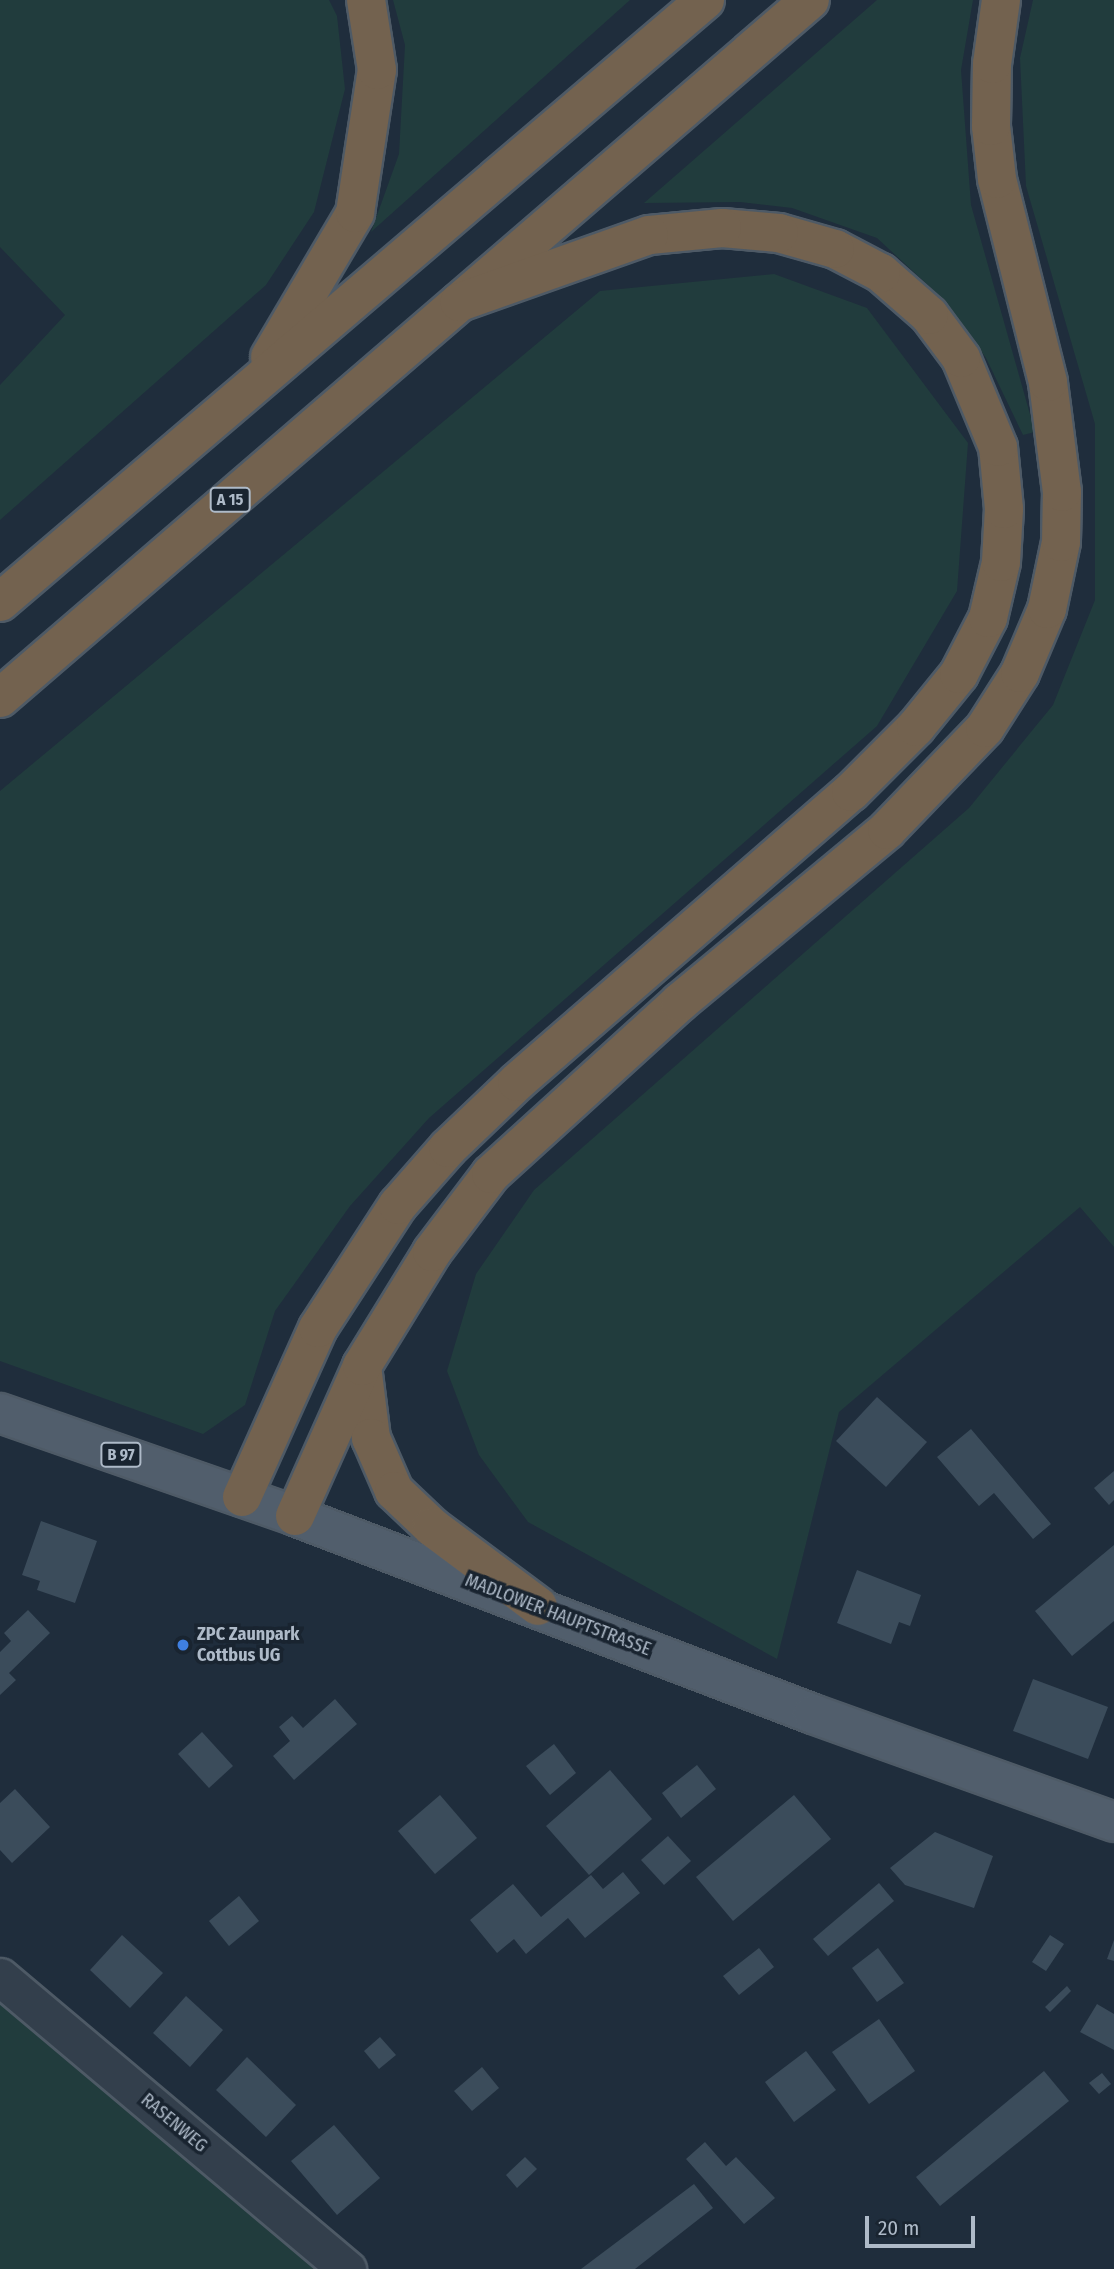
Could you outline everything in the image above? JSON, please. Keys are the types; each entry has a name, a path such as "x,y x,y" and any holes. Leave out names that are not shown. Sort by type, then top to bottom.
{"highway":[{"path":"250,390 355,214 377,70 366,0"},
{"path":"0,602 705,0"},
{"name":"A 15","path":"0,698 810,0"},
{"path":"295,1516 362,1366 432,1252 491,1174 680,1002 896,821 985,728 1020,673 1047,609 1061,542 1062,492 1048,382 997,179 990,126 992,64 1001,0"},
{"path":"242,1497 318,1328 398,1205 448,1148 517,1082 852,792 916,727 959,674 988,618 1001,562 1004,509 998,447 961,358 929,316 881,274 835,249 779,233 722,228 649,235 460,302"},
{"path":"362,1366 371,1438 394,1491 432,1527 538,1606"}],"main road":[{"name":"MADLOWER HAUPTSTRASSE","path":"0,1413 295,1516 538,1606 813,1714 1114,1822"}],"street":[{"name":"RASENWEG","path":"0,1977 347,2269"}],"green space":[{"path":"0,0 329,0 337,16 345,89 314,212 266,285 0,520 0,385 65,315 0,247"},
{"path":"393,0 630,0 371,232 399,154 405,45"},
{"path":"877,0 973,0 961,70 971,205 1035,432 1023,435 986,358 944,300 877,238 792,208 740,202 644,203"},
{"path":"1033,0 1114,0 1114,1247 1080,1207 839,1412 777,1659 528,1522 479,1455 447,1371 476,1274 534,1190 969,808 1053,705 1095,600 1095,424 1026,186 1020,58"},
{"path":"774,274 867,308 968,443 957,591 877,726 429,1118 350,1206 275,1311 245,1405 203,1434 0,1361 0,791 600,291"},
{"path":"0,1999 325,2269 0,2269"}],"building":[{"path":"877,1397 927,1442 886,1487 836,1441"},
{"path":"971,1429 1051,1524 1033,1539 994,1493 979,1506 937,1457"},
{"path":"1114,1471 1114,1500 1109,1505 1094,1488"},
{"path":"41,1521 97,1541 75,1603 37,1590 40,1581 22,1575"},
{"path":"1114,1545 1114,1621 1072,1656 1035,1611"},
{"path":"857,1570 921,1595 910,1626 899,1622 891,1644 837,1623"},
{"path":"28,1610 50,1633 9,1673 16,1680 0,1695 0,1652 11,1641 4,1633"},
{"path":"1033,1679 1108,1707 1088,1759 1013,1731"},
{"path":"335,1699 357,1724 294,1780 273,1756 290,1741 279,1727 292,1716 303,1728"},
{"path":"202,1732 233,1766 209,1788 178,1754"},
{"path":"554,1744 576,1773 550,1795 526,1766"},
{"path":"697,1765 716,1789 681,1818 662,1793"},
{"path":"610,1770 652,1819 589,1875 546,1826"},
{"path":"15,1789 50,1827 12,1863 0,1850 0,1803"},
{"path":"440,1795 477,1838 435,1874 398,1831"},
{"path":"794,1795 831,1839 733,1921 696,1877"},
{"path":"935,1832 993,1856 974,1908 905,1885 890,1868"},
{"path":"668,1836 691,1861 664,1885 641,1860"},
{"path":"623,1872 640,1893 585,1938 568,1918 526,1954 514,1939 497,1953 470,1920 513,1884 541,1917 591,1875 603,1889"},
{"path":"879,1883 894,1901 828,1956 813,1939"},
{"path":"239,1896 259,1921 229,1946 209,1921"},
{"path":"122,1935 163,1973 130,2008 90,1970"},
{"path":"1050,1935 1064,1944 1046,1971 1032,1962"},
{"path":"1114,1940 1114,1961 1107,1959"},
{"path":"759,1948 774,1967 739,1995 723,1976"},
{"path":"878,1948 904,1983 877,2002 852,1968"},
{"path":"1067,1986 1071,1991 1050,2012 1045,2007"},
{"path":"186,1996 223,2030 190,2067 153,2033"},
{"path":"1097,2004 1114,2014 1114,2050 1080,2032"},
{"path":"879,2019 915,2071 869,2104 832,2052"},
{"path":"380,2037 396,2055 379,2069 364,2051"},
{"path":"806,2051 836,2090 794,2122 765,2082"},
{"path":"247,2057 296,2105 266,2137 216,2090"},
{"path":"482,2067 499,2088 472,2111 454,2091"},
{"path":"1044,2071 1069,2101 940,2206 916,2177"},
{"path":"1102,2073 1111,2084 1099,2094 1089,2083"},
{"path":"334,2125 380,2178 337,2215 291,2161"},
{"path":"705,2142 726,2166 736,2157 775,2198 744,2224 686,2159"},
{"path":"525,2157 537,2169 517,2188 506,2175"},
{"path":"694,2184 713,2208 635,2269 581,2269"}],"place":[{"name":"ZPC Zaunpark Cottbus UG","path":"183,1645"}]}
